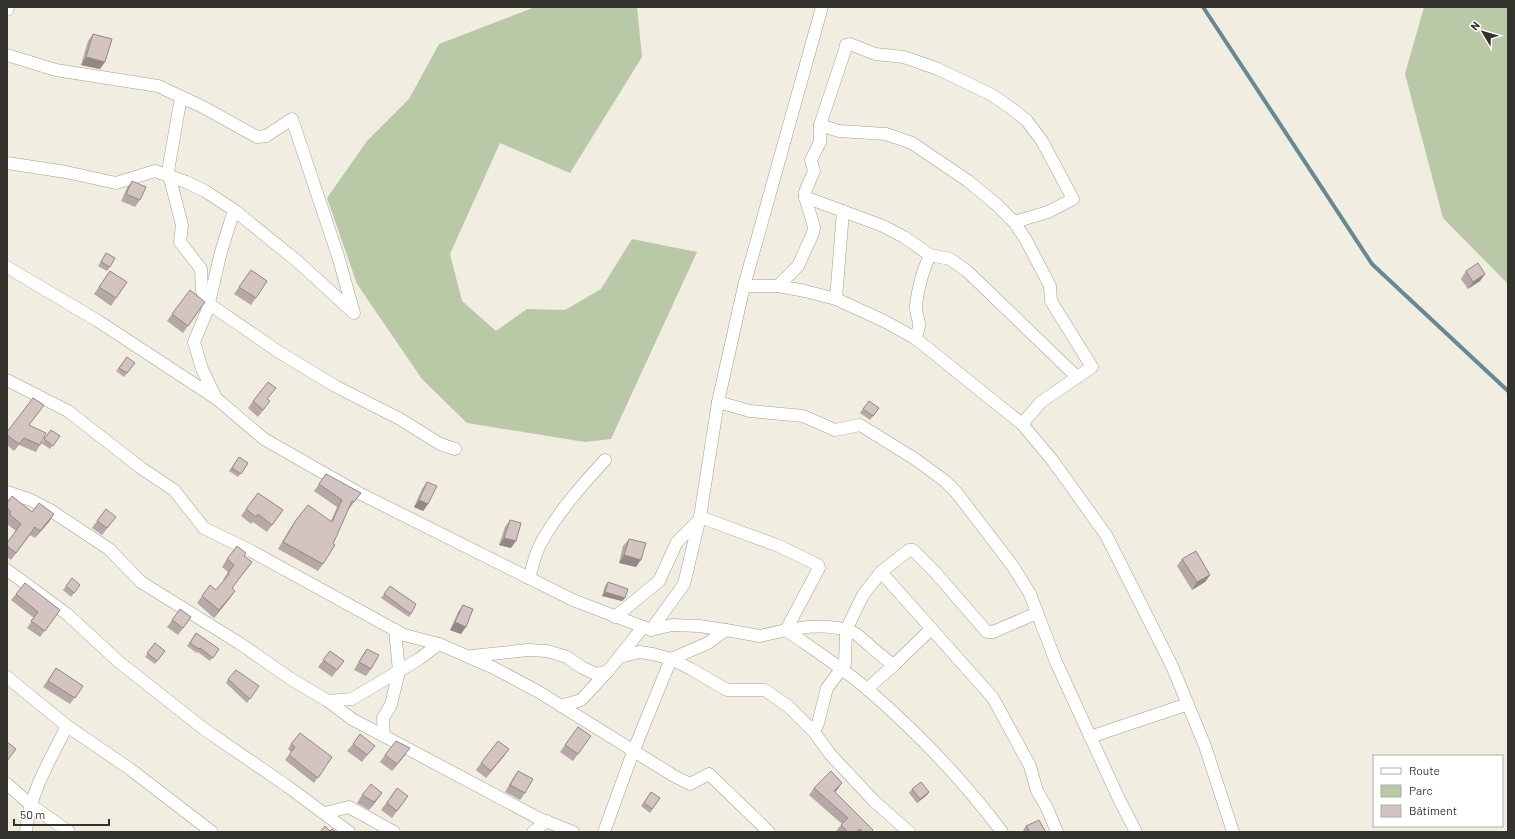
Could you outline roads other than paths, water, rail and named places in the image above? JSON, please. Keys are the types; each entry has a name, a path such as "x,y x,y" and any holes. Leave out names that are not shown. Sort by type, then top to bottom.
{"street":[{"path":"561,706 581,700 647,628 684,584 700,518 718,402 744,286 822,7"},
{"path":"778,286 798,266 813,233 814,227 805,197 805,192 814,171 810,160 820,142 820,125 846,45 850,44 875,54 904,57 938,69 992,95 1027,121 1042,141 1073,197 1071,201 1048,212 1014,222"},
{"path":"7,56 56,70 158,86 257,137 266,136 292,119 338,256 354,313 297,261 234,210 205,191 186,182 171,178 155,171 116,182 66,172 7,163"},
{"path":"181,97 180,110 168,162 168,171 182,225 180,242 201,269 202,292 209,304 279,352 335,386 400,419 440,444 455,449"},
{"path":"820,125 839,131 886,134 912,143 968,181 996,204 1014,222 1026,240 1050,286 1051,300 1054,306 1091,365 1090,369 1041,402 1022,424"},
{"path":"805,197 883,226 930,255 950,259 967,271 1077,377"},
{"path":"217,399 202,369 194,342 209,304 221,252 234,210"},
{"path":"836,299 843,211"},
{"path":"915,338 920,324 916,304 921,278 930,255"},
{"path":"7,267 98,321 217,399 264,440 357,492 573,600 647,628 672,625 699,626 760,636 795,629 816,627 846,630 855,634 881,657 894,665"},
{"path":"744,286 778,286 836,299 884,320 915,338 1022,424 1053,461 1106,535 1172,666 1206,746 1233,832"},
{"path":"7,380 68,411 141,468 174,490 204,528 251,551 395,630 439,644 470,657 561,706 633,752 690,784 710,774 769,832"},
{"path":"718,402 750,411 803,416 835,430 860,425 914,459 956,492 1012,565 1030,594 1056,662 1118,799 1136,832"},
{"path":"529,578 544,539 568,504 606,460"},
{"path":"7,492 31,500 50,510 109,549 141,582 239,643 291,679 328,701 352,719 538,818 573,832"},
{"path":"615,617 659,581 677,542 700,518"},
{"path":"700,518 779,546 818,565 819,568 815,577 788,631"},
{"path":"814,732 818,723 827,688 842,671 846,657 846,630 863,595 881,572 909,550 913,550 934,571 987,632 993,632 1037,613"},
{"path":"7,570 68,614 119,662 204,729 325,813 349,832"},
{"path":"881,572 993,698 1030,766 1037,791 1047,808 1057,832"},
{"path":"867,689 931,629"},
{"path":"384,736 383,718 391,705 399,671 395,630"},
{"path":"606,832 633,752 671,659 708,642 726,630"},
{"path":"788,631 867,689 926,744 983,806 1002,832"},
{"path":"328,701 352,699 399,671 439,644"},
{"path":"470,657 528,650 547,651 567,657 581,667 596,674 608,671"},
{"path":"620,657 639,652 671,659 727,690 765,690 789,707 814,732 830,754 874,801 909,832"},
{"path":"7,676 67,726 130,769 212,832"},
{"path":"1090,737 1188,704"},
{"path":"26,832 31,804 67,726"},
{"path":"7,784 69,832"},
{"path":"325,813 349,807 394,832"},
{"path":"533,832 547,821"}],"waterway":[{"path":"1203,7 1372,264 1508,391"}]}
